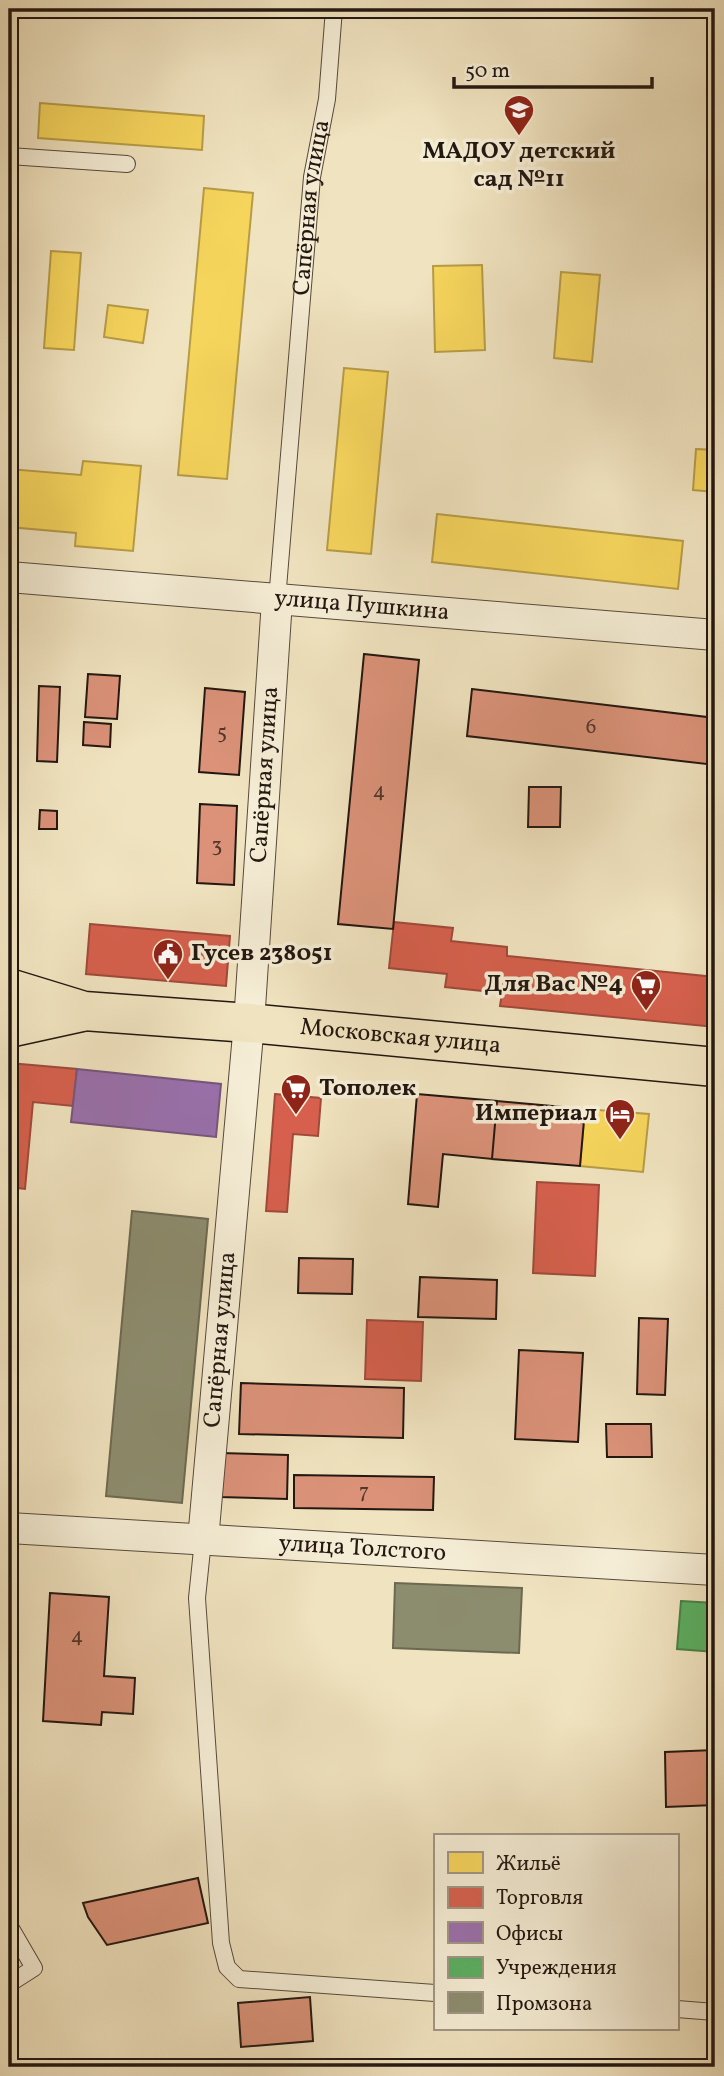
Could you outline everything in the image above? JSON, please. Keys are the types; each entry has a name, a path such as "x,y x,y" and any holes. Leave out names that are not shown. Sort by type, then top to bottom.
{"main road":[{"name":"Московская улица","path":"9,988 84,1011 249,1023 715,1067"},
{"name":"Московская улица","path":"9,1028 84,1011"}],"street":[{"name":"улица Пушкина","path":"9,577 715,635"},
{"name":"Сапёрная улица","path":"203,1539 249,1023 277,600"},
{"name":"улица Толстого","path":"9,1528 715,1570"}],"lane":[{"name":"Сапёрная улица","path":"277,600 312,177 327,99 334,9"},
{"path":"9,156 127,164"},
{"path":"203,1539 197,1598 221,1943 227,1968 239,1979 434,1993"},
{"path":"9,1925 34,1968 9,1984"},
{"path":"678,2009 715,2012"}],"building: Жильё":[{"path":"40,103 204,116 202,150 38,138"},
{"path":"204,188 253,193 227,479 178,475"},
{"path":"51,251 81,253 74,350 44,348"},
{"path":"482,265 485,350 435,352 433,266"},
{"path":"561,272 600,275 592,362 554,358"},
{"path":"108,305 148,310 143,343 104,337"},
{"path":"344,368 388,372 371,554 327,550"},
{"path":"696,449 715,450 715,492 693,490"},
{"path":"83,461 141,466 133,551 75,546 76,533 9,527 9,469 81,475"},
{"path":"437,514 683,541 678,589 432,562"},
{"path":"585,1109 649,1114 643,1172 580,1166"}],"building: Торговля":[{"path":"394,922 453,928 451,941 507,947 507,956 715,977 715,1027 500,1006 502,993 445,987 447,974 389,968"},
{"path":"90,924 230,936 226,986 86,974"},
{"path":"9,1063 77,1069 73,1106 33,1102 25,1189 9,1187"},
{"path":"275,1094 321,1098 318,1136 293,1134 287,1212 266,1211"},
{"path":"537,1182 599,1185 595,1276 533,1273"},
{"path":"367,1320 423,1322 421,1381 365,1379"}],"building: Офисы":[{"path":"77,1069 221,1084 216,1137 71,1122"}],"building: Учреждения":[{"path":"681,1601 715,1603 715,1652 677,1649"}],"building: Промзона":[{"path":"132,1211 208,1219 182,1503 106,1496"},
{"path":"395,1583 522,1588 519,1653 393,1648"}],"building: Прочее":[{"path":"364,654 419,660 393,929 338,924"},
{"path":"88,674 120,676 117,719 85,717"},
{"path":"39,686 60,687 57,762 37,761"},
{"path":"205,688 245,692 239,775 199,772"},
{"path":"472,689 715,718 715,765 467,736"},
{"path":"84,722 111,724 110,747 83,745"},
{"path":"529,787 561,787 560,827 528,827"},
{"path":"200,804 237,806 234,885 197,883"},
{"path":"40,810 57,811 57,829 39,829"},
{"path":"417,1094 497,1101 492,1159 443,1154 438,1207 408,1204"},
{"path":"497,1101 585,1109 580,1166 492,1159"},
{"path":"299,1258 353,1259 352,1294 298,1293"},
{"path":"420,1277 497,1280 496,1319 418,1317"},
{"path":"639,1318 668,1319 665,1395 637,1394"},
{"path":"519,1350 583,1353 578,1442 515,1439"},
{"path":"241,1383 404,1388 403,1438 239,1434"},
{"path":"606,1424 651,1424 652,1457 607,1457"},
{"path":"221,1453 288,1455 287,1499 220,1497"},
{"path":"294,1475 434,1477 433,1510 294,1508"},
{"path":"50,1593 109,1597 104,1676 135,1678 133,1714 102,1712 101,1725 43,1721"},
{"path":"715,1750 715,1805 666,1807 665,1752"},
{"path":"198,1878 208,1923 107,1945 88,1917 83,1903"},
{"path":"310,1997 313,2041 241,2047 238,2003"}],"place":[{"name":"МАДОУ детский сад №11","path":"519,137"},
{"name":"Гусев 238051","path":"168,981"},
{"name":"Для Вас №4","path":"646,1012"},
{"name":"Тополек","path":"296,1116"},
{"name":"Империал","path":"620,1141"}]}
